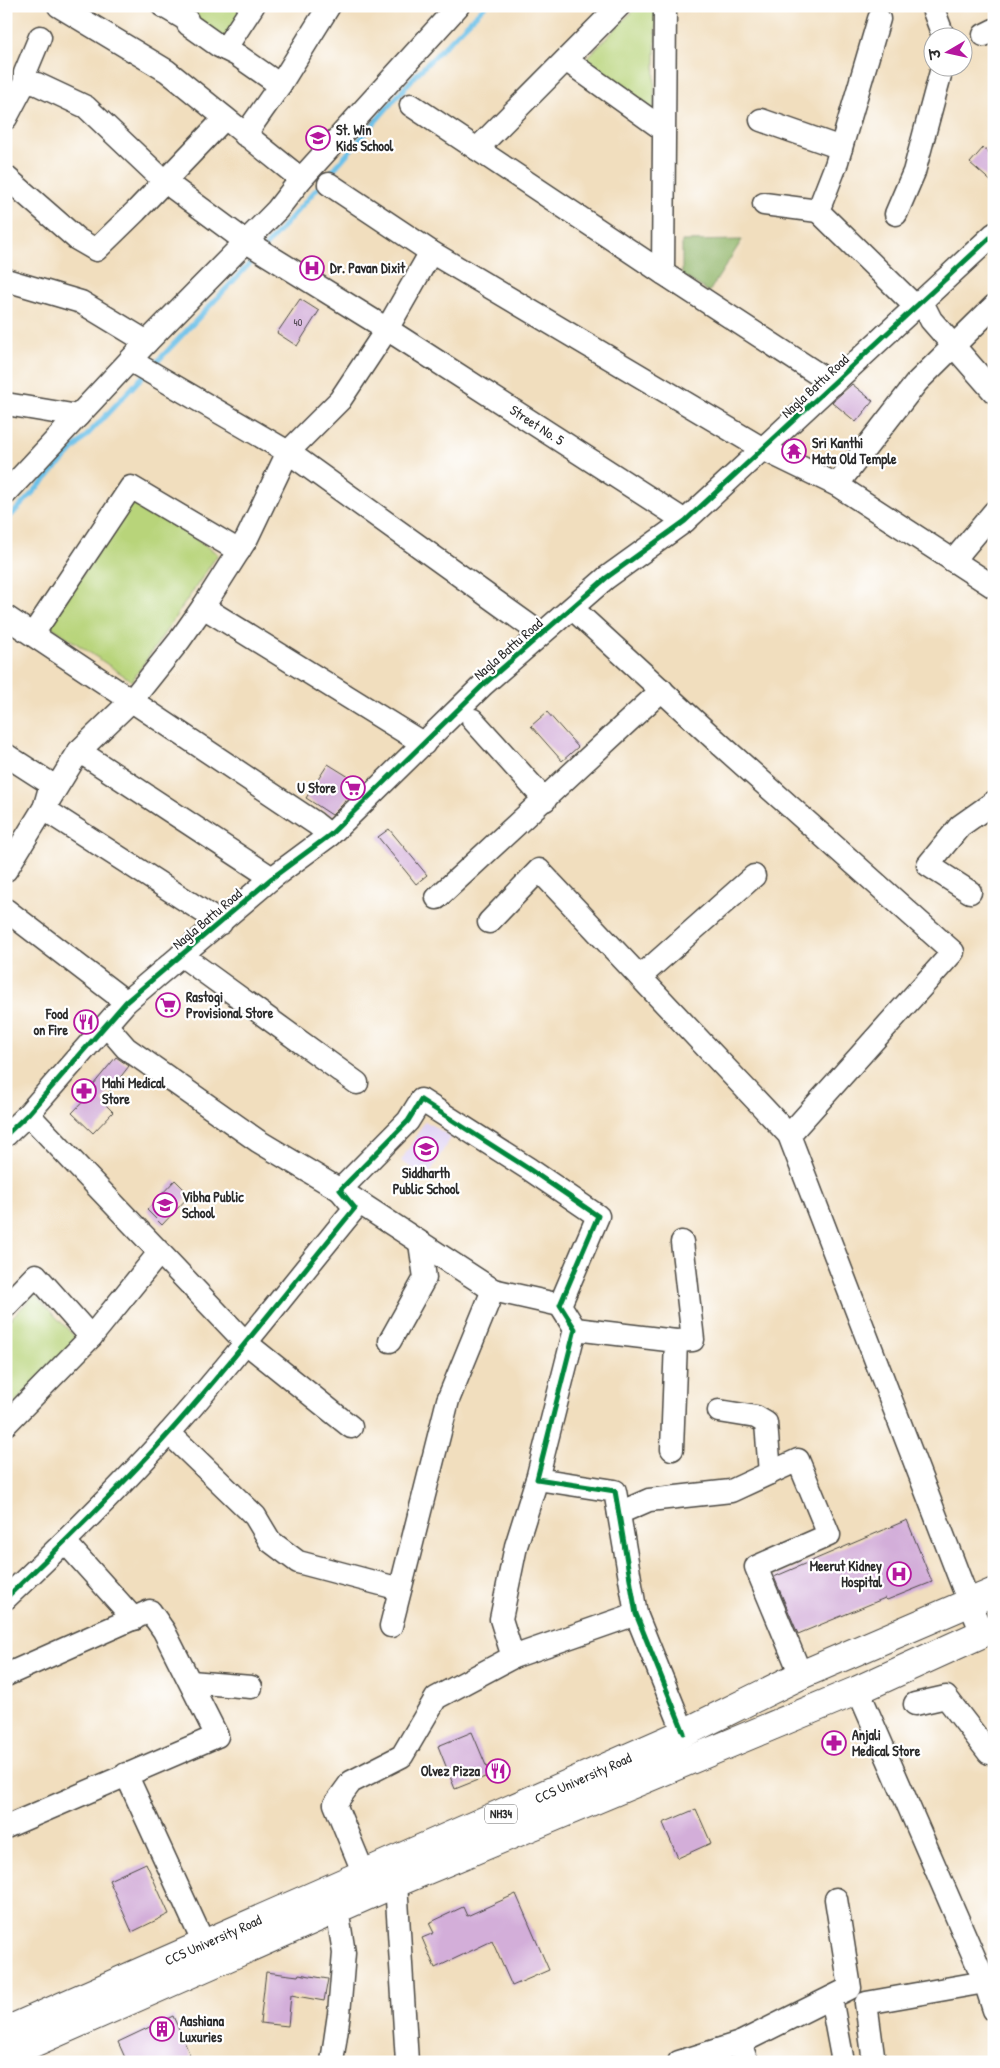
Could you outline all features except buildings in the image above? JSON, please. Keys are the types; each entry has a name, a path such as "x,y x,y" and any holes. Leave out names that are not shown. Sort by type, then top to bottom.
{"highway":[{"name":"CCS University Road","path":"6,2031 684,1734 801,1675 994,1592"},
{"name":"CCS University Road","path":"6,2055 396,1883 858,1690 988,1630"}],"street":[{"path":"59,6 167,70 301,179"},
{"path":"163,6 191,13 188,24 280,85"},
{"path":"225,50 253,6"},
{"path":"245,135 280,85 329,6"},
{"path":"477,149 619,6"},
{"path":"662,273 665,6"},
{"path":"932,6 940,28"},
{"path":"6,493 147,342 254,246 277,210 301,179 457,7"},
{"path":"818,211 841,148 879,19"},
{"path":"6,118 25,82 25,73 40,37"},
{"path":"566,60 664,130"},
{"path":"896,214 914,172 939,78"},
{"name":"Street No. 5","path":"25,82 37,84 86,107 164,182 254,246 388,329 685,521"},
{"path":"411,105 662,273 833,384"},
{"path":"6,177 77,239 96,250 225,118"},
{"path":"761,120 841,148"},
{"path":"329,184 431,252 763,449 837,485 994,587"},
{"path":"764,204 818,211 919,304 994,392"},
{"name":"Nagla Battu Road","path":"6,1135 28,1114 126,1002 272,878 330,835 483,685 606,578 685,521 994,234"},
{"path":"6,870 79,751 132,700 179,641 203,607 248,538 288,452 340,400 388,329 431,252"},
{"path":"6,280 82,302 147,342"},
{"path":"837,485 917,382 994,306"},
{"path":"138,365 288,452 541,634"},
{"path":"6,404 78,416"},
{"path":"33,634 130,487 239,551"},
{"path":"953,560 994,512"},
{"path":"203,607 424,744"},
{"path":"573,608 953,952 790,1135"},
{"path":"6,617 315,823 330,835"},
{"path":"437,898 662,690"},
{"path":"473,720 545,800"},
{"path":"79,751 272,878"},
{"path":"6,755 51,784 44,809"},
{"path":"970,892 928,865 960,826 994,802"},
{"path":"44,809 221,923"},
{"path":"489,922 539,870 790,1135 969,1602 988,1630"},
{"path":"640,976 754,876"},
{"path":"6,910 126,1002"},
{"path":"181,955 357,1083"},
{"path":"106,1025 126,1048 255,1149 340,1190 493,1290 560,1305 575,1329 537,1479 516,1546 501,1619 513,1657"},
{"path":"340,1190 408,1121 421,1100 598,1216 560,1305"},
{"path":"28,1114 245,1342 351,1427"},
{"path":"6,1598 65,1542 169,1433 355,1208 340,1190"},
{"path":"575,1329 676,1341 692,1340 682,1242"},
{"path":"390,1341 425,1278 420,1243"},
{"path":"6,1424 91,1337 159,1253"},
{"path":"6,1306 36,1275 91,1337"},
{"path":"391,1626 448,1400 493,1290"},
{"path":"672,1449 676,1341"},
{"path":"719,1411 756,1417 766,1423 770,1473"},
{"path":"169,1433 255,1516 270,1542 298,1562 400,1589"},
{"path":"619,1513 649,1500 731,1491 798,1460 829,1535 756,1567 801,1675"},
{"path":"537,1479 615,1491 636,1614 684,1734"},
{"path":"65,1542 134,1619"},
{"path":"6,1675 150,1611 164,1631 217,1736 6,1827"},
{"path":"364,1874 335,1804 351,1782 402,1756 436,1698 513,1657 636,1614"},
{"path":"191,1682 251,1687"},
{"path":"858,1690 985,1982 994,2010"},
{"path":"915,1704 946,1697 989,1753 994,1751"},
{"path":"126,1774 204,1944"},
{"path":"396,1883 407,2062"},
{"path":"679,2062 743,2052 850,1988 836,1899"},
{"path":"332,2062 339,2014 344,1954 337,1909"},
{"path":"874,2062 866,2003 985,1982"},
{"path":"831,1998 843,2062"}],"shaded area":[{"name":"Siddharth Public School","path":"425,1121 451,1137 427,1178 401,1161"}],"green space":[{"path":"200,6 247,6 219,46 188,24"},
{"path":"638,6 656,6 654,111 585,60"},
{"path":"742,240 709,292 682,275 682,241"},
{"path":"134,499 218,554 132,681 49,625"},
{"path":"35,1295 78,1340 6,1411 6,1323"}],"waterway":[{"path":"327,177 415,76 485,6"},
{"path":"266,246 322,183"},
{"path":"153,366 257,256"},
{"path":"6,521 143,376"}],"cycle path":[{"path":"6,1135 28,1114 126,1002 272,878 330,835 483,685 606,578 685,521 994,234"},
{"path":"6,1598 129,1476 169,1433 263,1322 355,1208 340,1190 408,1121 421,1100 598,1216 560,1305 575,1329 537,1479 615,1491 636,1614 684,1733"}],"place":[{"name":"St. Win Kids School","path":"318,138"},
{"name":"Dr. Pavan Dixit","path":"312,268"},
{"name":"Sri Kanthi Mata Old Temple","path":"794,451"},
{"name":"U Store","path":"353,788"},
{"name":"Rastogi Provisional Store","path":"168,1005"},
{"name":"Food on Fire","path":"86,1022"},
{"name":"Mahi Medical Store","path":"84,1091"},
{"name":"Siddharth Public School","path":"426,1149"},
{"name":"Vibha Public School","path":"165,1205"},
{"name":"Meerut Kidney Hospital","path":"899,1574"},
{"name":"Anjali Medical Store","path":"834,1743"},
{"name":"Olvez Pizza","path":"498,1771"},
{"name":"Aashiana Luxuries","path":"162,2029"}]}
